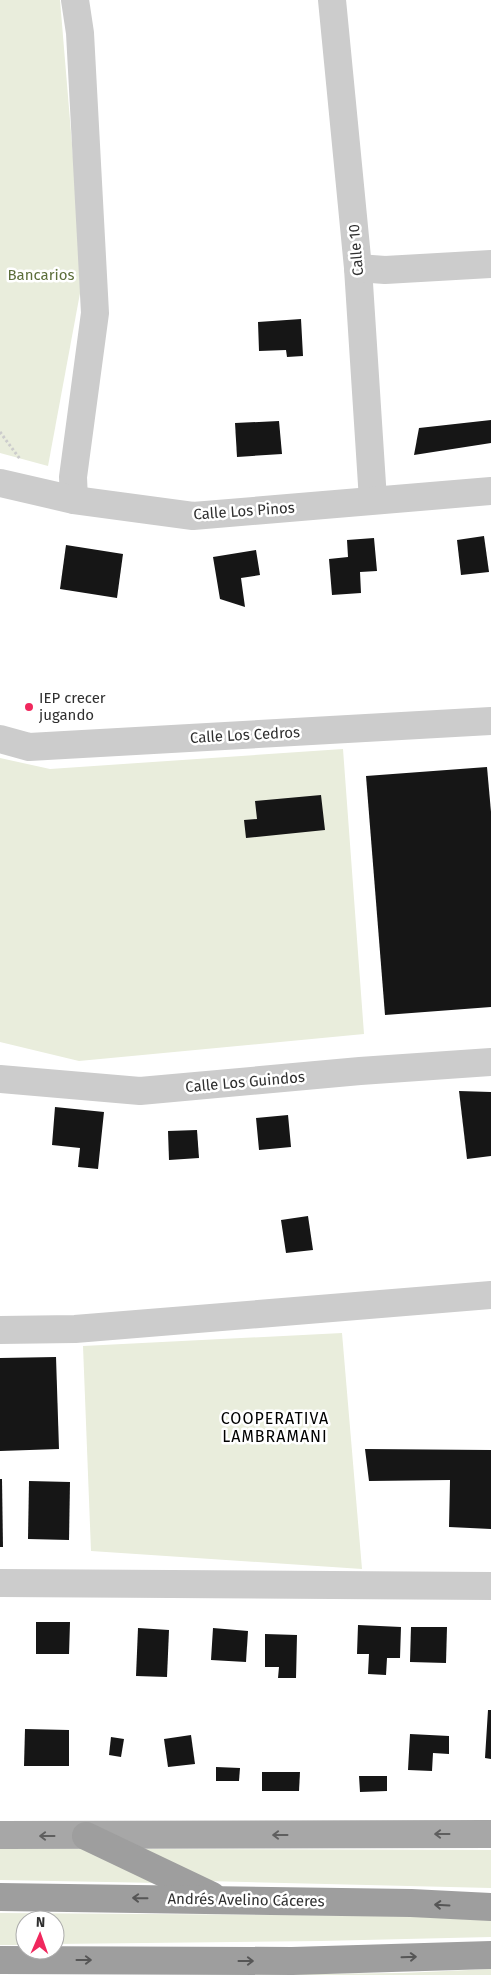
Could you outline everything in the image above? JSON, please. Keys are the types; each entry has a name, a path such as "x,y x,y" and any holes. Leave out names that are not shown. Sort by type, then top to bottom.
{"highway":[{"path":"86,1836 220,1900"},
{"name":"Andrés Avelino Cáceres","path":"0,1897 411,1903 491,1907"},
{"path":"0,1960 292,1961 491,1955"},
{"path":"174,1975 201,1960"}],"main road":[{"path":"0,1835 491,1834"}],"street":[{"path":"74,500 73,477 95,313 80,33 76,0"},
{"name":"Calle 10","path":"332,0 358,268 373,500"},
{"path":"358,268 385,270 491,264"},
{"name":"Calle Los Pinos","path":"0,483 74,500 193,516 491,491"},
{"name":"Calle Los Cedros","path":"0,739 29,747 491,721"},
{"name":"Calle Los Guindos","path":"0,1079 140,1091 360,1071 491,1062"},
{"path":"0,1330 76,1329 491,1294"},
{"path":"0,1583 491,1586"}],"green space":[{"name":"Bancarios","path":"0,0 60,0 83,277 48,466 0,453"},
{"path":"343,749 364,1034 79,1061 0,1042 0,758 50,769"},
{"path":"342,1333 362,1569 91,1551 83,1346"},
{"path":"0,1849 88,1849 160,1883 0,1880"},
{"path":"133,1849 491,1850 491,1888 206,1881"},
{"path":"0,1913 15,1913 15,1945 0,1945"},
{"path":"65,1913 430,1916 491,1919 491,1937 65,1944"},
{"path":"491,1969 491,1975 189,1975 403,1973"}],"building":[{"path":"301,319 303,356 287,357 286,350 259,351 258,322"},
{"path":"491,420 491,443 414,455 419,428"},
{"path":"279,421 282,454 237,457 235,423"},
{"path":"484,536 489,572 461,575 457,540"},
{"path":"374,538 377,571 360,572 361,593 332,595 329,559 348,557 347,540"},
{"path":"66,545 123,554 117,598 60,589"},
{"path":"256,550 260,575 241,578 245,607 220,599 213,557"},
{"path":"487,767 491,812 491,1007 385,1015 366,776"},
{"path":"321,795 325,830 246,838 244,820 257,819 255,801"},
{"path":"459,1091 491,1092 491,1156 467,1159"},
{"path":"55,1107 104,1112 98,1169 78,1167 80,1148 52,1145"},
{"path":"288,1115 291,1147 259,1150 256,1118"},
{"path":"197,1130 199,1158 169,1160 168,1131"},
{"path":"308,1216 313,1250 286,1253 281,1220"},
{"path":"56,1357 59,1449 0,1451 0,1358"},
{"path":"365,1449 491,1450 491,1529 449,1527 450,1480 369,1481"},
{"path":"0,1479 2,1479 3,1547 0,1547"},
{"path":"29,1481 70,1482 69,1540 28,1539"},
{"path":"36,1622 70,1622 69,1654 36,1654"},
{"path":"358,1625 401,1627 400,1658 387,1658 386,1675 368,1674 369,1654 357,1654"},
{"path":"411,1627 447,1627 446,1663 410,1662"},
{"path":"138,1628 169,1630 167,1677 136,1676"},
{"path":"213,1628 248,1631 246,1662 211,1660"},
{"path":"265,1634 297,1635 296,1678 278,1678 279,1667 265,1667"},
{"path":"488,1710 491,1710 491,1759 485,1758"},
{"path":"25,1729 69,1730 69,1766 24,1766"},
{"path":"410,1734 449,1736 449,1754 433,1753 432,1771 408,1770"},
{"path":"191,1735 195,1764 168,1767 164,1739"},
{"path":"111,1737 124,1739 121,1757 109,1755"},
{"path":"216,1767 240,1768 239,1781 216,1781"},
{"path":"262,1772 300,1772 299,1791 262,1791"},
{"path":"359,1776 387,1776 387,1791 360,1792"}],"place":[{"name":"IEP crecer jugando","path":"29,707"}],"district":[{"name":"COOPERATIVA LAMBRAMANI","path":"275,1427"}]}
